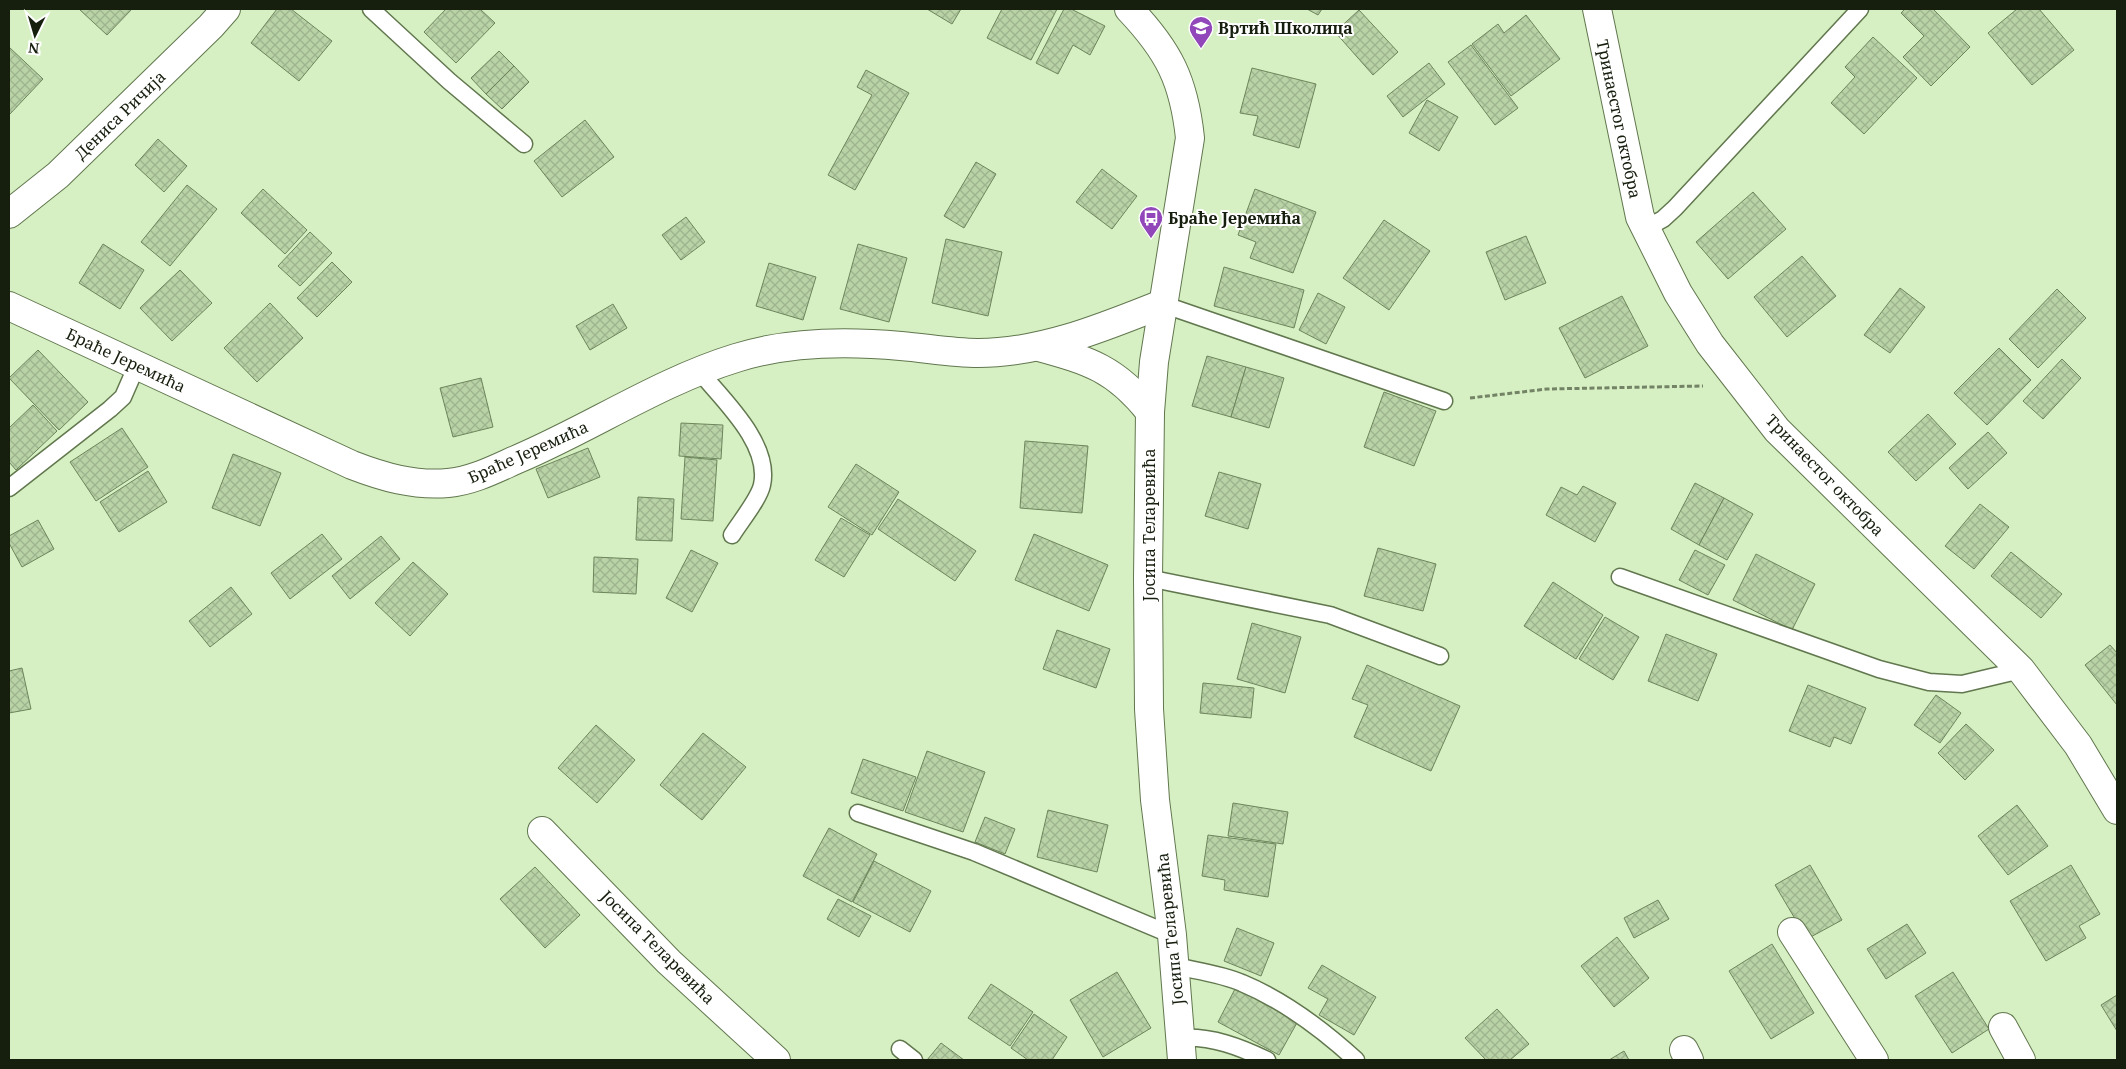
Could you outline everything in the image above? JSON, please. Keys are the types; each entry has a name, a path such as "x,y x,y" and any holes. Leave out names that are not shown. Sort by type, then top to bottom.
{"street":[{"name":"Дениса Ричија","path":"9,214 58,175 211,26 226,9"},
{"name":"Јосипа Теларевића","path":"1129,9 1150,30 1178,76 1190,138 1162,304 1150,412 1148,578 1149,709 1153,772 1172,935 1181,1049"},
{"name":"Тринаестог октобра","path":"1597,9 1630,177 1645,229 1678,293 1710,344 1778,430 2021,670 2078,745 2116,806"},
{"name":"Браће Јеремића","path":"9,306 316,450 380,476 398,481 447,483 476,477 543,448 699,371 778,346 861,344 977,353 1040,346 1122,320 1162,304"},
{"name":"Браће Јеремића","path":"1040,346 1100,367 1134,392 1150,412"},
{"name":"Јосипа Теларевића","path":"542,831 670,962 776,1060"},
{"path":"1792,932 1874,1060"},
{"path":"2003,1028 2021,1060"}],"lane":[{"path":"371,9 450,81 524,144"},
{"path":"1645,229 1663,219 1675,208 1860,9"},
{"path":"1162,304 1444,401"},
{"path":"9,488 123,397 137,365"},
{"path":"699,371 746,428 759,450 764,468 762,487 732,534"},
{"path":"1620,577 1879,669 1929,682 1962,684 2021,670"},
{"path":"1148,578 1330,615 1440,656"},
{"path":"858,813 974,852 1172,935"},
{"path":"1175,966 1241,982 1274,998 1304,1016 1356,1060"},
{"path":"1181,1049 1196,1037 1242,1048 1267,1060"},
{"path":"900,1049 914,1060"}],"path":[{"path":"1444,401 1547,389 1743,385"}],"building":[{"path":"79,9 132,9 107,35"},
{"path":"277,9 291,9 332,41 299,81 251,43"},
{"path":"446,9 480,9 495,23 456,63 424,32"},
{"path":"927,9 961,9 952,24"},
{"path":"1002,9 1057,9 1031,60 987,38"},
{"path":"1064,9 1071,9 1105,26 1090,55 1073,45 1058,74 1036,63"},
{"path":"1307,9 1322,9 1318,15"},
{"path":"1905,9 1933,9 1970,47 1931,86 1903,57 1924,36 1901,13"},
{"path":"2017,9 2039,9 2074,50 2032,85 1988,33"},
{"path":"1359,10 1398,52 1373,75 1335,32"},
{"path":"1526,15 1560,59 1511,96 1472,44 1498,24 1504,33"},
{"path":"1873,37 1917,78 1864,134 1831,103 1855,77 1845,67"},
{"path":"1471,45 1518,108 1495,125 1448,62"},
{"path":"9,47 43,79 9,115"},
{"path":"499,51 514,66 486,94 471,78"},
{"path":"1429,63 1445,84 1403,117 1387,96"},
{"path":"514,66 529,82 502,109 486,94"},
{"path":"1252,68 1316,84 1299,148 1253,135 1258,116 1240,113"},
{"path":"866,70 909,93 855,190 828,175 872,95 857,87"},
{"path":"1427,100 1458,117 1439,151 1409,133"},
{"path":"585,120 614,157 562,197 534,161"},
{"path":"158,139 187,166 164,192 135,165"},
{"path":"976,162 996,174 964,228 944,216"},
{"path":"1102,169 1137,196 1112,229 1076,202"},
{"path":"187,185 217,209 170,266 141,242"},
{"path":"263,189 307,230 285,254 241,213"},
{"path":"1255,189 1316,212 1293,273 1250,258 1256,242 1238,235"},
{"path":"1753,192 1786,229 1728,279 1696,242"},
{"path":"686,217 705,242 681,260 662,235"},
{"path":"1384,220 1430,251 1389,310 1343,278"},
{"path":"310,232 332,253 300,286 278,266"},
{"path":"1526,236 1546,283 1505,300 1486,252"},
{"path":"946,239 1002,252 988,316 932,303"},
{"path":"103,244 144,270 120,309 79,283"},
{"path":"858,244 907,258 889,322 840,309"},
{"path":"1802,256 1836,296 1787,337 1754,297"},
{"path":"332,262 352,282 317,317 297,298"},
{"path":"769,263 816,277 803,320 756,306"},
{"path":"1224,267 1304,290 1294,328 1214,306"},
{"path":"180,270 212,303 172,341 140,308"},
{"path":"1900,288 1925,307 1890,353 1864,335"},
{"path":"2057,289 2086,318 2038,368 2009,339"},
{"path":"1318,293 1345,307 1326,344 1299,330"},
{"path":"1622,296 1648,346 1585,378 1559,328"},
{"path":"270,303 303,338 257,382 224,348"},
{"path":"613,304 627,328 590,350 576,326"},
{"path":"1999,348 2031,380 1987,425 1954,393"},
{"path":"38,350 88,402 59,430 9,378"},
{"path":"1207,356 1246,367 1231,417 1192,406"},
{"path":"2062,359 2081,378 2043,419 2023,401"},
{"path":"1246,367 1284,378 1269,428 1231,417"},
{"path":"481,378 493,427 453,437 440,388"},
{"path":"1384,392 1436,411 1414,466 1364,447"},
{"path":"33,405 57,431 16,470 9,462 9,428"},
{"path":"1928,414 1956,444 1916,481 1888,452"},
{"path":"681,423 723,425 721,459 679,456"},
{"path":"122,428 148,467 96,501 70,462"},
{"path":"1988,432 2007,453 1968,489 1949,468"},
{"path":"1025,441 1088,446 1082,513 1020,508"},
{"path":"588,448 600,477 548,498 536,469"},
{"path":"233,454 281,473 260,526 212,508"},
{"path":"685,457 717,460 713,521 681,519"},
{"path":"856,464 899,492 872,535 828,507"},
{"path":"148,471 167,502 119,532 100,502"},
{"path":"1219,472 1261,484 1248,529 1205,516"},
{"path":"1695,483 1724,498 1699,545 1671,529"},
{"path":"1583,486 1616,503 1595,542 1546,515 1561,487 1577,495"},
{"path":"638,497 674,499 672,541 636,540"},
{"path":"1724,498 1753,514 1727,560 1699,545"},
{"path":"898,499 976,551 955,581 878,529"},
{"path":"1980,504 2009,527 1974,569 1945,546"},
{"path":"841,518 870,535 844,577 815,560"},
{"path":"38,520 54,549 22,567 9,543 9,536"},
{"path":"322,534 342,559 290,599 271,573"},
{"path":"1034,534 1108,565 1089,611 1015,580"},
{"path":"381,536 400,559 350,599 332,576"},
{"path":"1378,548 1436,564 1423,611 1364,596"},
{"path":"691,550 718,563 692,612 666,598"},
{"path":"1695,550 1725,565 1708,595 1679,580"},
{"path":"2011,552 2062,594 2041,618 1991,576"},
{"path":"1756,554 1815,584 1792,630 1733,600"},
{"path":"594,557 638,559 636,594 593,592"},
{"path":"413,562 448,594 410,636 375,603"},
{"path":"1553,582 1603,615 1576,659 1524,626"},
{"path":"231,587 252,614 210,647 189,621"},
{"path":"1605,617 1639,637 1613,680 1579,659"},
{"path":"1252,623 1301,637 1285,693 1237,679"},
{"path":"1057,630 1110,649 1096,688 1043,669"},
{"path":"1666,634 1717,654 1698,701 1648,681"},
{"path":"2110,645 2117,653 2117,705 2085,665"},
{"path":"1367,665 1460,706 1431,771 1354,737 1368,705 1352,699"},
{"path":"22,668 31,709 9,713 9,671"},
{"path":"1203,683 1254,688 1251,718 1200,713"},
{"path":"1808,685 1866,708 1851,744 1834,737 1830,747 1789,731"},
{"path":"1936,695 1961,713 1940,743 1914,725"},
{"path":"1966,724 1994,750 1965,780 1938,753"},
{"path":"596,725 635,760 597,803 558,768"},
{"path":"703,733 746,767 702,820 660,785"},
{"path":"927,751 985,772 963,832 905,812"},
{"path":"863,759 916,777 903,811 851,793"},
{"path":"1233,803 1288,812 1283,844 1228,836"},
{"path":"2017,805 2048,846 2008,875 1978,836"},
{"path":"1048,810 1108,825 1097,872 1037,857"},
{"path":"985,817 1015,829 1005,854 975,842"},
{"path":"829,828 877,854 852,902 803,876"},
{"path":"1208,835 1276,844 1268,897 1224,890 1225,880 1202,876"},
{"path":"874,861 931,891 910,932 853,902"},
{"path":"1810,865 1842,920 1807,939 1775,885"},
{"path":"2071,865 2100,914 2079,926 2086,938 2046,961 2010,901"},
{"path":"535,867 580,915 545,948 500,899"},
{"path":"838,899 871,916 859,937 827,919"},
{"path":"1658,900 1669,919 1634,938 1624,918"},
{"path":"1907,924 1926,953 1886,979 1867,949"},
{"path":"1237,928 1274,943 1261,976 1224,961"},
{"path":"1617,937 1649,978 1614,1007 1581,966"},
{"path":"1772,944 1814,1013 1771,1039 1729,971"},
{"path":"1322,965 1376,997 1354,1035 1319,1015 1328,999 1308,988"},
{"path":"1117,972 1151,1028 1103,1057 1070,1000"},
{"path":"1953,972 1989,1029 1952,1053 1915,996"},
{"path":"991,984 1033,1012 1010,1046 968,1018"},
{"path":"1236,987 1298,1021 1279,1055 1218,1022"},
{"path":"2117,995 2117,1031 2101,1005"},
{"path":"1497,1009 1529,1044 1510,1060 1486,1060 1465,1038"},
{"path":"1034,1014 1067,1037 1052,1060 1028,1060 1011,1048"},
{"path":"941,1043 964,1060 927,1060"},
{"path":"1624,1051 1629,1060 1609,1060"}],"place":[{"name":"Вртић Школица","path":"1201,49"},
{"name":"Браће Јеремића","path":"1151,239"}]}
